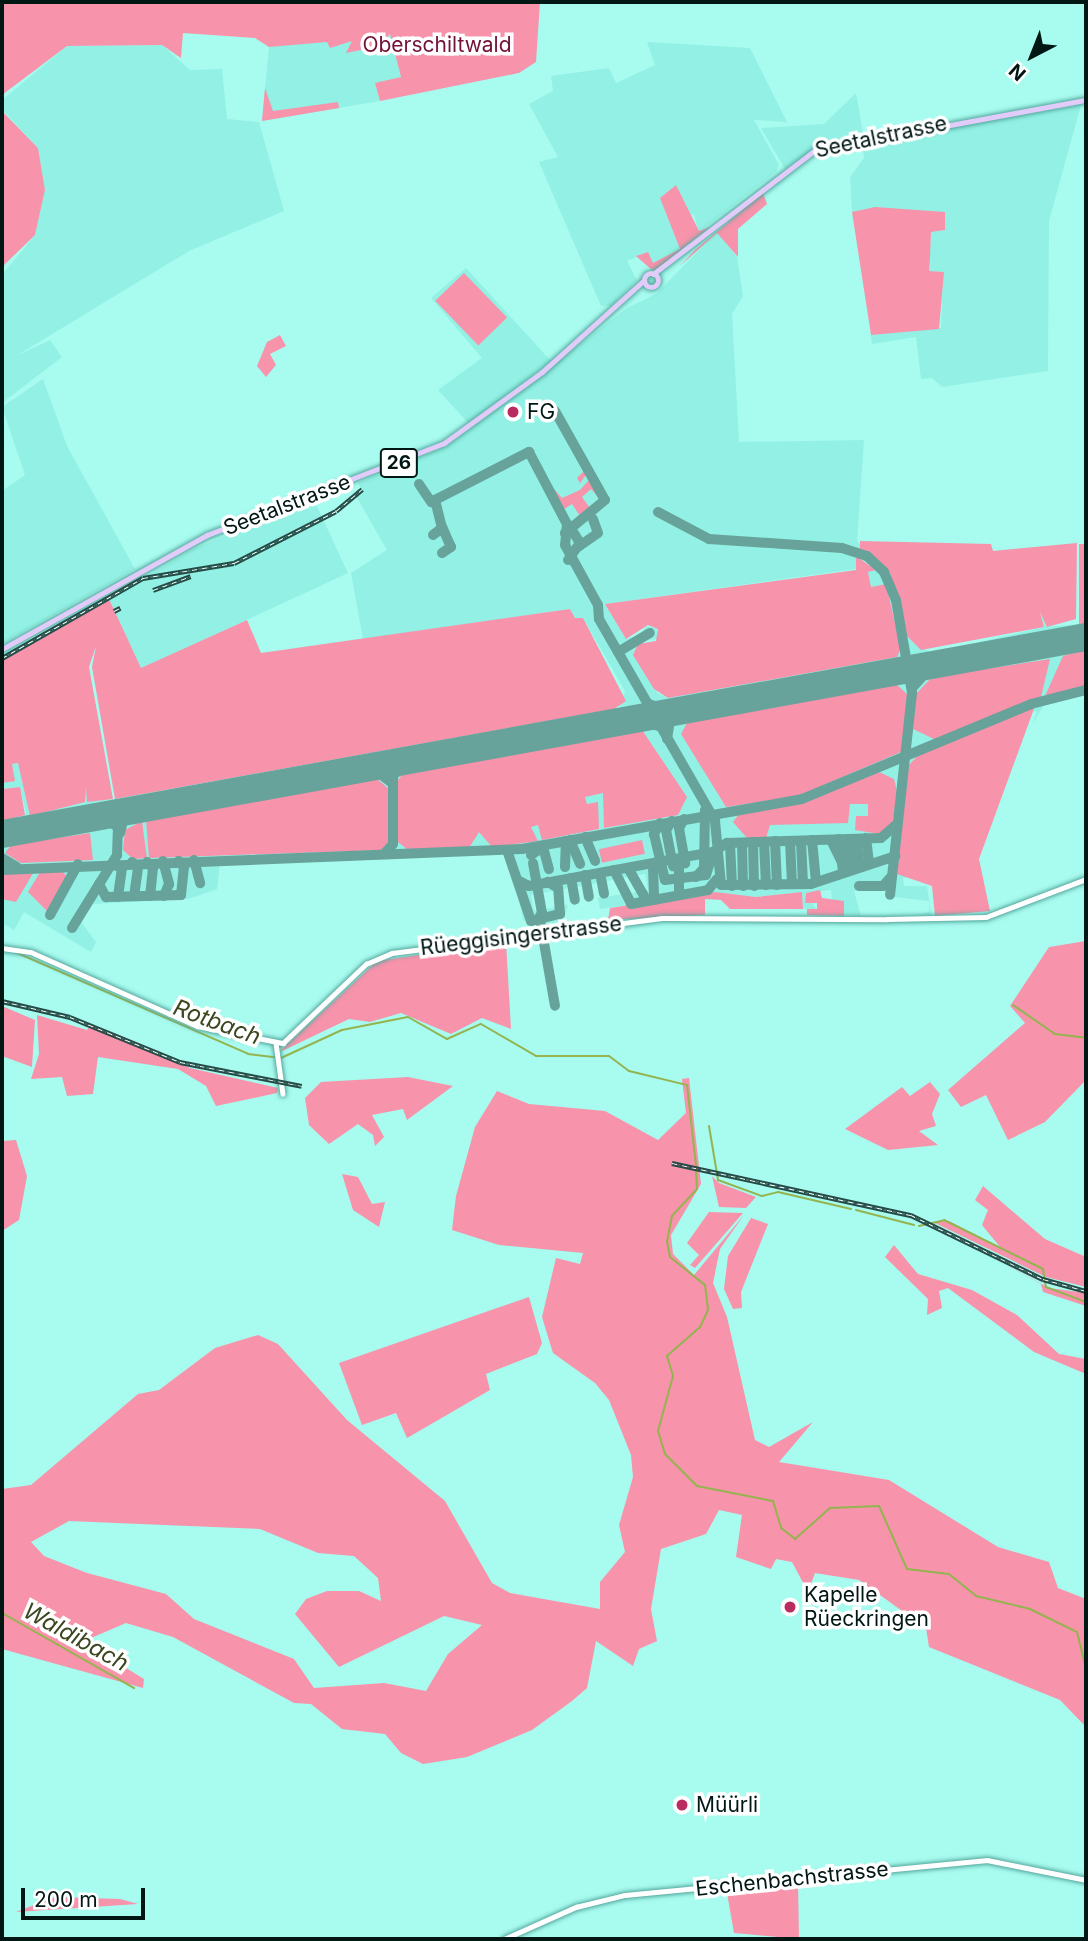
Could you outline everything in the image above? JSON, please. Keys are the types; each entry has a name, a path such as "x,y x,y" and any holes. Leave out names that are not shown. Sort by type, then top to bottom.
{"main road":[{"name":"Seetalstrasse","path":"2,649 207,536 437,447 519,390 629,298 644,280 670,264 815,150 1086,100"},
{"name":"Seetalstrasse","path":"629,298 651,287 670,264"},
{"path":"653,274 657,280"},
{"path":"644,280 651,287"},
{"name":"Rüeggisingerstrasse","path":"275,1043 292,1039 357,972 392,953 662,918 986,917 1086,879"},
{"path":"2,948 23,949 197,1026 275,1043 276,1063 283,1094"},
{"name":"Eschenbachstrasse","path":"504,1939 576,1907 625,1895 992,1860 1086,1880"}],"shaded area":[{"path":"390,34 401,78 375,83 380,101 262,121 269,47"},
{"path":"647,42 750,48 787,122 754,120 779,165 776,172 699,232 694,215 665,210 680,249 653,263 641,255 627,261 637,280 611,306 601,306 539,162 558,157 529,104 553,91 551,76 609,68 616,83 655,65"},
{"path":"162,45 190,70 222,69 227,119 259,122 284,211 189,251 16,356 50,340 62,357 2,403 2,275 35,235 45,190 38,148 2,109 2,100 67,46"},
{"path":"856,93 864,139 815,150 785,169 761,128 824,124"},
{"path":"1081,105 1049,221 1048,371 942,387 932,378 921,379 916,337 872,344 871,335 941,328 943,272 929,271 931,231 943,231 945,212 852,212 850,177 864,158 862,142"},
{"path":"717,232 737,257 743,296 732,314 739,442 864,440 857,541 890,573 907,636 931,653 1044,627 1041,612 1047,627 1086,623 1086,693 1045,703 1032,725 1037,711 1012,715 920,753 908,766 897,873 916,876 903,878 904,886 927,886 931,915 918,915 929,912 929,901 886,896 886,891 854,891 861,916 844,915 844,902 832,901 831,890 806,893 817,910 803,909 802,892 756,897 712,893 600,909 598,898 648,890 645,874 531,895 534,911 568,905 564,918 541,930 523,920 512,862 502,854 220,863 217,889 188,899 92,904 81,922 96,942 91,952 24,912 14,930 2,923 2,821 26,814 20,787 2,789 2,783 14,780 12,764 19,763 24,789 89,786 88,801 122,799 619,708 625,691 583,618 575,618 570,609 363,639 351,573 387,550 356,496 362,490 358,483 448,446 627,308 656,294","holes":["857,556 876,570 868,572 871,587 886,585 901,648 668,698 657,693 643,641 658,639 657,628 646,626 640,635 626,639 605,604 856,569"]},
{"path":"466,268 551,361 469,424 438,390 482,358 431,298"},
{"path":"43,379 67,446 135,569 2,644 2,491 25,475 2,407"},
{"path":"314,500 348,573 140,669 109,599 194,549"}],"green space":[{"name":"Oberschiltwald","path":"2,2 540,2 536,62 519,73 380,101 375,83 401,77 390,34 380,46 346,53 352,41 330,48 327,42 269,47 255,38 183,33 181,58 162,45 67,46 2,95"},
{"path":"265,88 273,111 338,102 339,108 262,121"},
{"path":"2,111 38,148 45,190 35,235 2,267"},
{"path":"676,185 699,231 710,227 657,269 652,270 636,256 648,252 653,263 680,249 660,198"},
{"path":"763,193 767,204 738,229 738,257 717,233 680,266 695,250"},
{"path":"875,207 945,212 945,230 931,232 929,271 944,272 939,329 871,335 852,212"},
{"path":"464,273 507,318 478,345 435,301"},
{"path":"280,335 286,346 270,354 276,365 266,377 257,366 267,342"},
{"path":"585,470 601,500 591,489 582,497 590,508 580,516 572,504 564,509 552,487 562,498 580,490 589,480 586,475 580,483 577,478"},
{"path":"860,541 991,544 993,551 1077,543 1076,619 1047,627 1040,612 1044,627 921,650 907,636 890,573 860,549"},
{"path":"1079,544 1086,544 1086,625 1079,625"},
{"path":"856,556 876,570 868,572 871,587 886,584 901,648 897,657 668,698 654,689 633,655 638,644 656,641 658,629 648,625 626,639 605,604 856,570"},
{"path":"109,599 141,668 247,620 261,653 570,609 575,618 583,618 626,701 614,709 115,799 92,667 96,646 89,667 113,799 87,802 86,787 85,802 30,816 18,763 12,764 15,781 2,783 2,660"},
{"path":"1086,649 1086,686 1045,696 1063,656"},
{"path":"1050,659 1041,697 936,740 913,729 916,694 932,677"},
{"path":"895,683 908,695 901,752 798,796 726,807 681,734 688,721"},
{"path":"1035,706 979,859 990,911 935,916 932,886 897,874 908,766 920,753"},
{"path":"642,730 687,797 678,815 604,828 603,793 585,797 587,804 598,802 599,829 542,840 538,825 531,827 538,841 492,847 479,832 469,848 408,850 398,842 396,783 403,773"},
{"path":"879,772 894,779 897,791 893,822 879,834 855,830 856,816 868,816 868,804 850,804 848,823 770,825 766,838 747,838 733,822 739,814 804,802"},
{"path":"376,778 389,789 390,840 383,850 149,858 146,820"},
{"path":"20,787 25,815 2,821 2,789"},
{"path":"142,821 147,858 133,859 123,850 125,830"},
{"path":"90,833 93,860 21,863 5,853 11,845"},
{"path":"642,840 645,854 602,863 599,849"},
{"path":"61,868 69,881 49,913 28,892 42,869"},
{"path":"35,870 16,902 2,899 2,873"},
{"path":"820,890 822,898 844,901 844,916 807,915 807,909 817,909 817,903 805,903 806,893"},
{"path":"715,892 756,897 802,892 803,909 730,909 721,900 705,899 705,915 608,920 610,908"},
{"path":"1086,941 1086,1080 1045,1122 1008,1140 986,1095 961,1107 948,1090 1025,1023 1010,1006 1049,947"},
{"path":"506,942 511,1029 482,1018 451,1034 401,1013 370,1022 349,1019 278,1053 377,961"},
{"path":"2,1006 35,1020 32,1067 2,1056"},
{"path":"37,1015 87,1030 90,1025 190,1068 278,1088 277,1093 216,1106 206,1086 178,1069 98,1057 93,1094 67,1096 62,1077 31,1079 39,1054"},
{"path":"408,1077 453,1086 407,1120 403,1109 372,1115 384,1137 375,1146 373,1135 358,1124 329,1144 309,1125 305,1098 321,1082"},
{"path":"689,1078 701,1184 671,1235 673,1254 694,1275 744,1215 720,1249 713,1283 727,1317 755,1440 769,1447 813,1422 779,1462 889,1480 998,1547 1049,1562 1058,1588 1086,1599 1085,1726 1060,1700 929,1647 926,1628 859,1580 815,1573 808,1592 792,1562 776,1559 771,1569 736,1557 742,1515 719,1510 706,1534 661,1549 651,1609 657,1641 639,1649 633,1666 596,1641 587,1688 532,1730 467,1757 423,1764 401,1753 385,1734 342,1729 311,1704 294,1703 173,1637 126,1623 91,1638 108,1657 144,1679 143,1688 2,1649 2,1489 31,1485 138,1394 159,1390 215,1348 258,1335 278,1344 347,1420 445,1501 492,1583 510,1593 600,1609 600,1582 625,1552 619,1525 633,1477 631,1455 609,1400 595,1383 553,1353 542,1317 556,1258 580,1264 583,1253 499,1245 452,1230 456,1196 475,1127 497,1091 529,1104 605,1111 658,1140 686,1113 682,1079","holes":["69,1521 260,1529 318,1553 354,1556 378,1578 381,1601 359,1591 327,1591 306,1599 295,1614 339,1667 444,1616 482,1625 448,1654 426,1691 384,1683 314,1688 294,1659 194,1619 166,1594 87,1573 44,1556 31,1542"]},
{"path":"930,1082 940,1094 932,1114 936,1126 919,1131 938,1145 888,1150 845,1129 902,1087 910,1096"},
{"path":"16,1140 27,1176 19,1220 2,1231 2,1141"},
{"path":"342,1174 358,1177 372,1204 385,1202 379,1227 353,1210"},
{"path":"712,1176 719,1183 756,1197 746,1208 719,1207"},
{"path":"983,1186 1045,1239 1086,1257 1086,1287 1046,1277 933,1222 949,1221 1000,1247 982,1225 988,1210 975,1200"},
{"path":"709,1212 743,1213 695,1268 690,1265 699,1255 687,1243"},
{"path":"751,1218 768,1224 741,1292 742,1308 733,1309 724,1289 728,1256"},
{"path":"894,1245 918,1274 972,1290 1017,1315 1059,1354 1086,1359 1086,1374 1034,1352 948,1288 939,1291 942,1308 927,1315 928,1299 885,1257"},
{"path":"983,1252 1049,1288 1086,1293 1086,1306 1043,1292 1041,1284"},
{"path":"529,1297 542,1343 537,1354 486,1374 490,1390 407,1438 396,1413 362,1425 339,1363"},
{"path":"798,1883 799,1939 734,1933 726,1887"},
{"path":"55,1897 120,1899 138,1904 16,1912"}],"waterway":[{"name":"Rotbach","path":"15,952 248,1054 281,1058 342,1030 408,1017 447,1039 481,1024 536,1056 609,1056 629,1071 687,1085 696,1165"},
{"path":"1013,1005 1055,1034 1086,1038"},
{"path":"709,1126 718,1180 762,1196 778,1192 851,1209"},
{"name":"Rotbach","path":"696,1170 697,1189 672,1216 667,1241 670,1257 705,1285 708,1310 700,1327 667,1356 673,1376 658,1431 665,1454 697,1486 773,1501 781,1528 795,1539 830,1508 879,1506 907,1569 949,1574 976,1596 1030,1609 1077,1632 1086,1668"},
{"path":"856,1210 914,1225"},
{"path":"919,1226 944,1220 1043,1269 1046,1287 1086,1302"},
{"name":"Waldibach","path":"2,1613 134,1688"}],"taxiway":[{"path":"555,411 605,500 565,533"},
{"path":"433,535 442,528 435,500 529,452 567,524 565,545 598,605 599,619 715,821 721,885 811,884 895,856"},
{"path":"419,484 431,502"},
{"path":"658,512 709,539 842,548 867,556 884,572 896,600 912,693 890,895"},
{"path":"578,547 598,533 593,519"},
{"path":"442,527 451,547 442,553"},
{"path":"568,560 580,543 573,532"},
{"path":"618,652 650,633"},
{"path":"913,687 934,664"},
{"path":"892,671 912,681"},
{"path":"2,870 522,849 802,799 1031,704 1086,690"},
{"path":"649,704 670,712"},
{"path":"667,739 670,721 680,710"},
{"path":"635,718 658,726"},
{"path":"384,854 393,844 393,775 415,759"},
{"path":"371,767 392,783"},
{"path":"120,833 124,817 136,809"},
{"path":"696,877 704,868 705,810"},
{"path":"72,928 117,855 118,827 100,816"},
{"path":"684,819 679,828 685,863"},
{"path":"672,821 666,830 673,866"},
{"path":"660,823 654,834 665,880 706,875 711,859"},
{"path":"519,881 529,886 713,852 727,843 881,838 897,824"},
{"path":"2,842 16,831"},
{"path":"585,837 595,861"},
{"path":"866,838 869,863"},
{"path":"839,839 843,873"},
{"path":"848,839 852,869"},
{"path":"856,839 860,866"},
{"path":"570,840 580,864"},
{"path":"812,840 816,882"},
{"path":"831,840 843,865"},
{"path":"565,867 566,841"},
{"path":"775,841 777,885"},
{"path":"790,841 792,884"},
{"path":"801,841 803,884"},
{"path":"753,842 754,886"},
{"path":"764,842 766,885"},
{"path":"730,843 732,886"},
{"path":"742,843 743,886"},
{"path":"531,855 543,847 549,869"},
{"path":"507,850 531,921 560,914 558,888 548,882"},
{"path":"2,858 17,867"},
{"path":"194,860 200,883"},
{"path":"671,860 679,865 679,895"},
{"path":"163,861 169,884 164,896"},
{"path":"99,884 106,897 181,895 184,867 179,861"},
{"path":"132,862 138,868 134,896"},
{"path":"147,862 153,868 150,896"},
{"path":"533,863 542,913 537,921"},
{"path":"50,915 78,864"},
{"path":"113,864 122,868 118,897"},
{"path":"653,867 654,900"},
{"path":"628,868 647,901"},
{"path":"614,870 631,904 708,890 717,879"},
{"path":"600,873 604,894"},
{"path":"585,875 589,897"},
{"path":"571,878 575,900"},
{"path":"859,886 883,886 890,878"},
{"path":"540,920 555,1006"}],"runway":[{"path":"2,834 1086,637"}],"railway":[{"path":"2,658 143,578 234,563 336,511 362,489"},
{"path":"153,590 191,576"},
{"path":"114,611 120,608"},
{"path":"2,1001 70,1017 180,1062 302,1086"},
{"path":"672,1163 911,1215 1043,1279 1086,1291"}],"place":[{"name":"FG","path":"513,412"},
{"name":"Kapelle Rüeckringen","path":"790,1607"},
{"name":"Müürli","path":"682,1805"}]}
